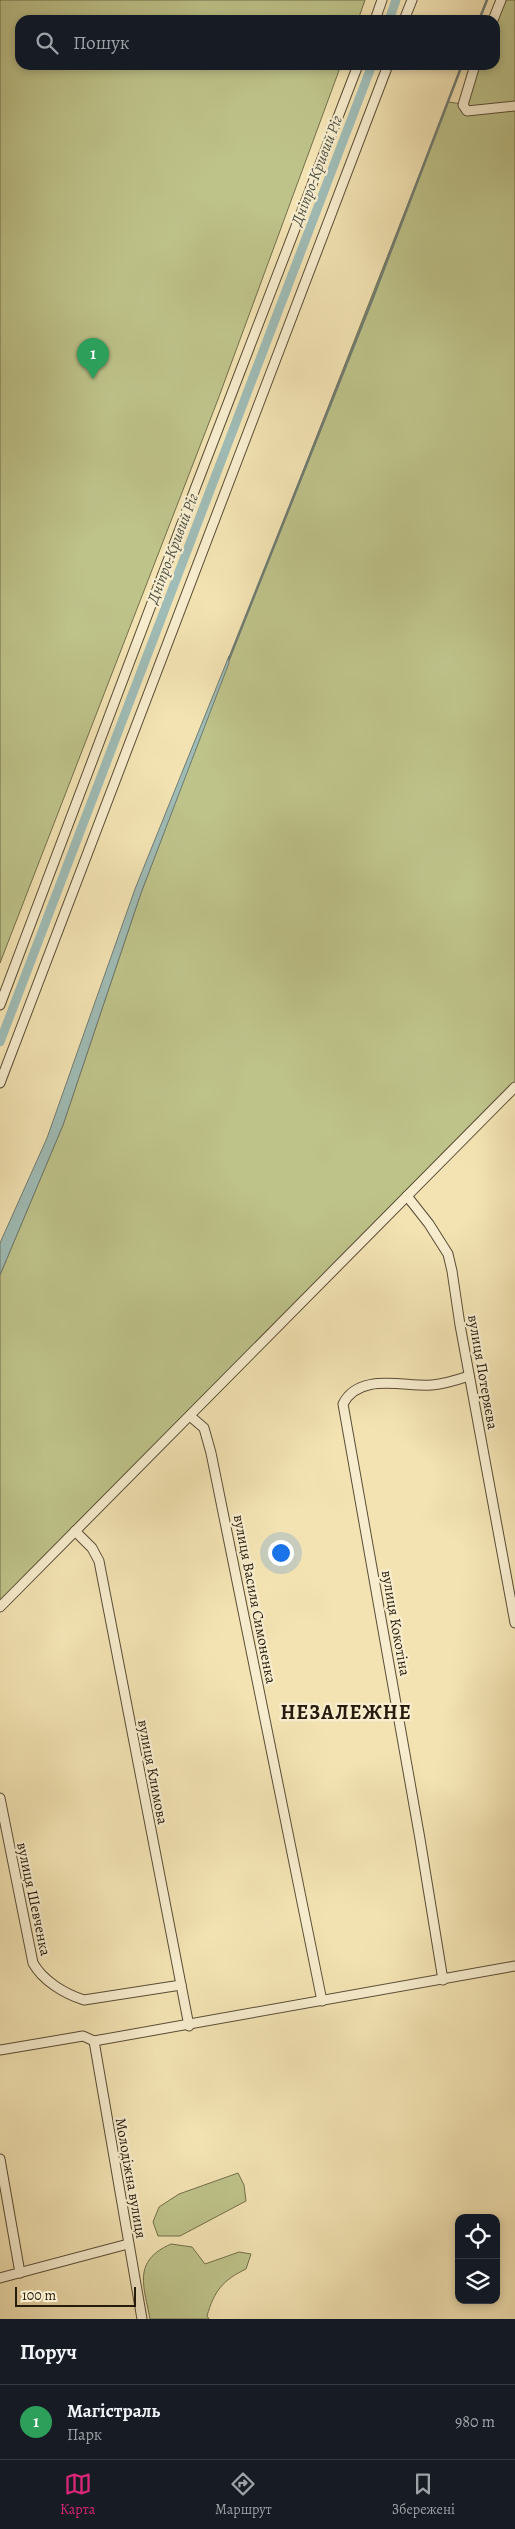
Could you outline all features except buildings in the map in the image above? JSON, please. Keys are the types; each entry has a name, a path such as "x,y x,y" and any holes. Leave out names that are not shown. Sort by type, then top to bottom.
{"street":[{"path":"377,15 382,0"},
{"path":"406,15 412,0"},
{"path":"495,15 501,0"},
{"path":"0,1006 195,489 356,70"},
{"path":"0,1083 386,70"},
{"path":"473,70 466,89 463,105 467,111 515,106"},
{"path":"0,1607 515,1087"},
{"name":"вулиця Потеряєва","path":"407,1196 448,1254 515,1623"},
{"name":"вулиця Кокотіна","path":"443,1980 343,1404 346,1397 354,1391 374,1384 431,1385 469,1376"},
{"name":"вулиця Василя Симоненка","path":"190,1416 204,1428 211,1453 322,2001"},
{"name":"вулиця Климова","path":"75,1531 92,1548 99,1561 188,2026"},
{"name":"вулиця Шевченка","path":"0,1798 33,1963 38,1972 73,1996 84,2000 181,1985"},
{"path":"0,2050 82,2036 94,2041 188,2026 515,1966"},
{"name":"Молодіжна вулиця","path":"94,2041 142,2319"},
{"path":"0,2159 20,2273"},
{"path":"0,2278 128,2244"}],"green space":[{"path":"0,0 365,0 360,15 15,15 15,70 339,70 217,402 0,963"},
{"path":"501,0 515,0 515,1087 0,1607 0,1275 63,1125 141,893 230,657 448,102 463,104 473,70 500,70 500,15 496,15"},
{"path":"238,2173 244,2185 246,2201 180,2236 158,2236 153,2222 159,2207 179,2194"},
{"path":"171,2244 192,2247 205,2264 239,2252 251,2254 246,2269 231,2277 216,2293 207,2316 209,2319 150,2319 144,2285 146,2266 150,2258"}],"water":[{"path":"229,656 229,663 141,893 63,1125 0,1275 0,1243 47,1138 135,889"}],"waterway":[{"name":"Дніпро-Кривий Ріг","path":"391,15 396,0"},
{"path":"481,15 487,0"},
{"name":"Дніпро-Кривий Ріг","path":"0,1042 370,70"},
{"path":"229,659 372,300 460,70"}],"place":[{"name":"Магістраль","path":"93,379"}],"district":[{"name":"НЕЗАЛЕЖНЕ","path":"346,1712"}]}
